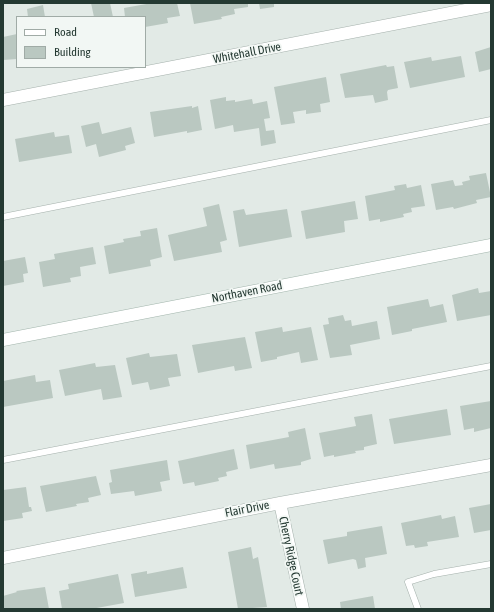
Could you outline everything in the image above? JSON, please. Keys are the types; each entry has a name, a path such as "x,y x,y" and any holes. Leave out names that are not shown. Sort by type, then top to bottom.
{"street":[{"name":"Whitehall Drive","path":"3,100 491,5"},
{"name":"Northaven Road","path":"3,340 491,245"},
{"name":"Flair Drive","path":"3,558 280,502 491,465"},
{"name":"Cherry Ridge Court","path":"280,502 303,609"}],"lane":[{"path":"3,217 491,120"},
{"path":"3,460 491,366"},
{"path":"418,609 408,582 434,574 491,564"}],"building":[{"path":"91,3 110,3 113,16 94,16"},
{"path":"152,3 177,3 180,16 167,18 168,23 146,27 146,16 125,16 124,8"},
{"path":"190,3 248,3 248,7 234,9 235,14 221,17 222,19 194,24"},
{"path":"259,3 274,3 274,7 260,9"},
{"path":"43,5 45,16 28,16 27,9"},
{"path":"16,34 16,59 3,60 3,37"},
{"path":"491,47 491,69 479,72 475,52"},
{"path":"461,56 465,77 410,88 404,62 431,57 432,61"},
{"path":"386,65 387,67 394,66 398,88 388,90 388,100 375,103 373,95 345,98 340,74"},
{"path":"326,77 330,102 320,104 321,112 306,114 306,110 293,112 295,123 281,125 274,87"},
{"path":"226,97 226,101 235,100 235,102 252,99 253,104 267,101 270,118 264,119 266,131 274,130 276,143 261,146 259,128 234,132 233,125 215,129 210,100"},
{"path":"192,106 192,108 198,106 202,130 154,137 150,112"},
{"path":"99,122 102,134 131,127 135,143 125,146 126,150 99,157 96,144 86,147 81,126"},
{"path":"54,132 55,137 69,135 72,153 19,162 15,139"},
{"path":"486,173 491,197 476,200 477,203 454,209 453,207 436,210 431,184 453,180 455,186 463,185 462,182 470,180 469,176"},
{"path":"406,184 407,188 421,185 425,206 411,208 412,212 403,214 404,217 380,222 380,219 369,221 365,196 395,190 394,186"},
{"path":"355,201 358,219 344,221 345,232 306,239 301,211"},
{"path":"219,204 227,240 220,242 222,252 174,261 168,235 207,226 203,208"},
{"path":"244,209 246,215 287,209 292,237 239,247 233,211"},
{"path":"157,228 162,257 150,260 151,266 109,274 104,246 124,242 123,239 141,236 140,231"},
{"path":"93,247 96,264 80,267 81,276 70,278 71,282 43,287 39,262 55,259 54,254"},
{"path":"25,257 28,273 23,274 24,282 3,286 3,261"},
{"path":"478,288 479,293 491,291 491,315 457,321 452,295"},
{"path":"428,299 430,307 443,304 447,322 412,329 412,331 392,335 387,307"},
{"path":"343,315 345,321 351,320 352,326 377,321 380,339 350,345 352,355 330,358 323,325 329,324 328,318"},
{"path":"282,327 283,332 311,327 318,360 301,363 299,352 261,362 255,332"},
{"path":"245,337 252,368 235,371 234,366 198,373 192,345"},
{"path":"149,353 150,357 177,354 181,376 168,378 170,386 150,390 148,382 132,385 126,358"},
{"path":"95,363 96,367 115,365 122,397 103,400 101,389 65,396 59,370"},
{"path":"35,375 36,382 50,380 53,398 3,407 3,381"},
{"path":"491,401 491,428 474,432 474,428 464,430 460,406"},
{"path":"447,409 451,435 394,444 389,419"},
{"path":"372,414 377,444 364,447 364,450 355,451 356,453 334,457 334,455 324,457 319,433 356,426 354,417"},
{"path":"305,428 311,459 301,462 301,465 275,469 274,464 250,469 246,445 289,437 288,432"},
{"path":"234,449 238,469 226,472 227,476 218,478 219,481 195,486 194,482 183,484 178,461"},
{"path":"167,460 170,480 160,482 162,491 135,496 134,491 111,494 109,483 112,482 110,470"},
{"path":"96,476 101,495 88,498 89,502 76,504 77,506 46,512 40,486"},
{"path":"26,487 29,507 31,507 32,511 22,513 23,518 3,521 3,490"},
{"path":"491,504 491,530 474,533 469,508"},
{"path":"441,515 442,519 455,516 459,537 427,542 428,546 415,548 414,545 406,546 401,523"},
{"path":"382,526 387,554 365,558 366,567 358,569 356,560 353,559 328,564 323,540 347,536 347,532"},
{"path":"251,547 253,559 258,557 267,607 238,609 228,552"},
{"path":"183,567 187,588 135,597 131,574 147,571 147,574"},
{"path":"118,574 124,603 91,609 62,609 59,591 69,589 68,584"},
{"path":"45,587 49,609 3,609 3,596 17,592 16,591"},
{"path":"373,596 375,609 341,609 340,602"}]}
